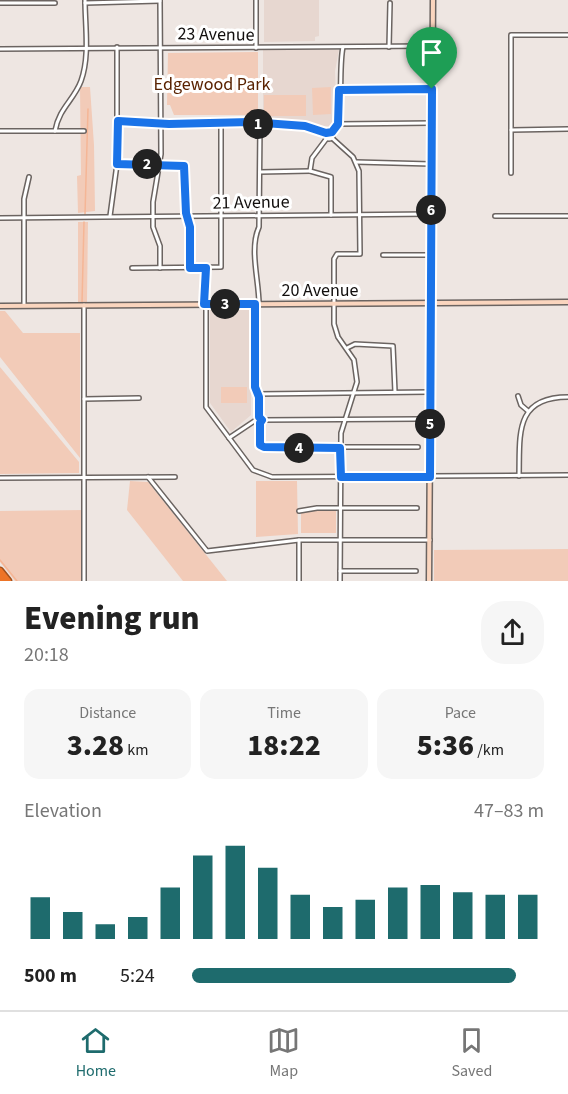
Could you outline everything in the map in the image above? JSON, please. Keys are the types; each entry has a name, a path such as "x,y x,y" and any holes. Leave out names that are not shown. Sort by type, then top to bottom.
{"highway":[{"path":"0,571 9,581"}],"main road":[{"path":"429,581 432,0"},
{"name":"20 Avenue","path":"0,306 568,302"}],"street":[{"path":"256,0 256,48"},
{"path":"56,131 62,109 81,81 86,47 85,1 160,1 160,164 154,192 153,217 153,226 160,246 160,268"},
{"path":"0,3 55,3"},
{"path":"389,46 390,3"},
{"path":"511,173 511,35 568,35"},
{"name":"23 Avenue","path":"0,49 161,46 256,48 432,46"},
{"path":"110,216 117,164 117,47"},
{"path":"340,581 341,434 355,391 356,366 335,329 334,259 337,254 360,254 360,179 356,162 332,138 332,132 338,124 343,47"},
{"path":"339,90 432,89"},
{"path":"118,121 161,124 221,122 305,126 326,133 332,132"},
{"path":"132,268 221,267 221,122"},
{"path":"338,124 432,123"},
{"path":"260,124 260,214 256,235 255,268 259,278 255,387 258,394 261,446 418,447"},
{"path":"511,130 568,129"},
{"path":"0,131 84,131"},
{"path":"310,171 312,158 327,138 326,133"},
{"path":"327,138 332,138"},
{"path":"356,162 431,164"},
{"path":"117,164 184,166 190,268"},
{"path":"260,172 310,171 331,177 331,215"},
{"path":"24,305 25,192 30,177"},
{"name":"21 Avenue","path":"0,218 431,214"},
{"path":"495,216 568,216"},
{"path":"383,255 431,255"},
{"path":"206,268 205,405 256,472 272,477 568,476"},
{"path":"84,305 84,581"},
{"path":"347,348 355,344 393,346 394,392"},
{"path":"258,394 355,391 430,392"},
{"path":"518,396 521,405 528,411"},
{"path":"519,476 520,431 528,411 545,399 568,397"},
{"path":"84,399 139,398"},
{"path":"229,438 259,420 418,419"},
{"path":"148,477 207,552 299,540 430,540"},
{"path":"0,478 175,477"},
{"path":"299,511 341,508 417,508"},
{"path":"299,540 299,581"},
{"path":"340,571 416,571"}],"shaded area":[{"path":"264,0 319,0 319,36 315,37 315,41 264,42"},
{"path":"263,50 339,50 335,71 337,120 332,130 302,122 263,122"},
{"path":"210,308 251,308 251,415 231,432 210,403"}],"green space":[{"name":"Edgewood Park","path":"258,52 258,115 174,115 170,105 167,105 168,53"},
{"path":"80,87 90,87 95,211 78,213 77,176 81,175"},
{"path":"331,87 331,114 313,115 312,88"},
{"path":"264,95 306,95 306,116 264,116"},
{"path":"78,222 88,222 87,302 78,302"},
{"path":"0,311 5,311 23,333 80,333 80,458 0,357"},
{"path":"0,367 79,462 79,473 0,474"},
{"path":"221,387 247,387 247,403 221,403"},
{"path":"130,481 148,482 227,581 183,581 127,510"},
{"path":"256,481 297,481 298,534 256,537"},
{"path":"84,510 83,581 15,581 0,562 0,511"},
{"path":"336,510 336,533 301,533 301,512"},
{"path":"568,549 568,581 434,581 434,550"}],"waterway":[{"path":"85,214 88,109"},
{"path":"82,303 84,222"},
{"path":"82,308 82,475"},
{"path":"86,480 86,581"},
{"path":"0,560 17,581"}],"route":[{"path":"432,89 430,477 341,477 340,448 264,447 260,445 262,420 259,417 259,397 255,387 255,304 204,304 206,268 190,268 190,222 186,213 186,169 180,164 117,164 118,121 149,121 161,124 250,122 264,125 305,126 326,133 332,132 338,124 339,90 432,89"}]}
